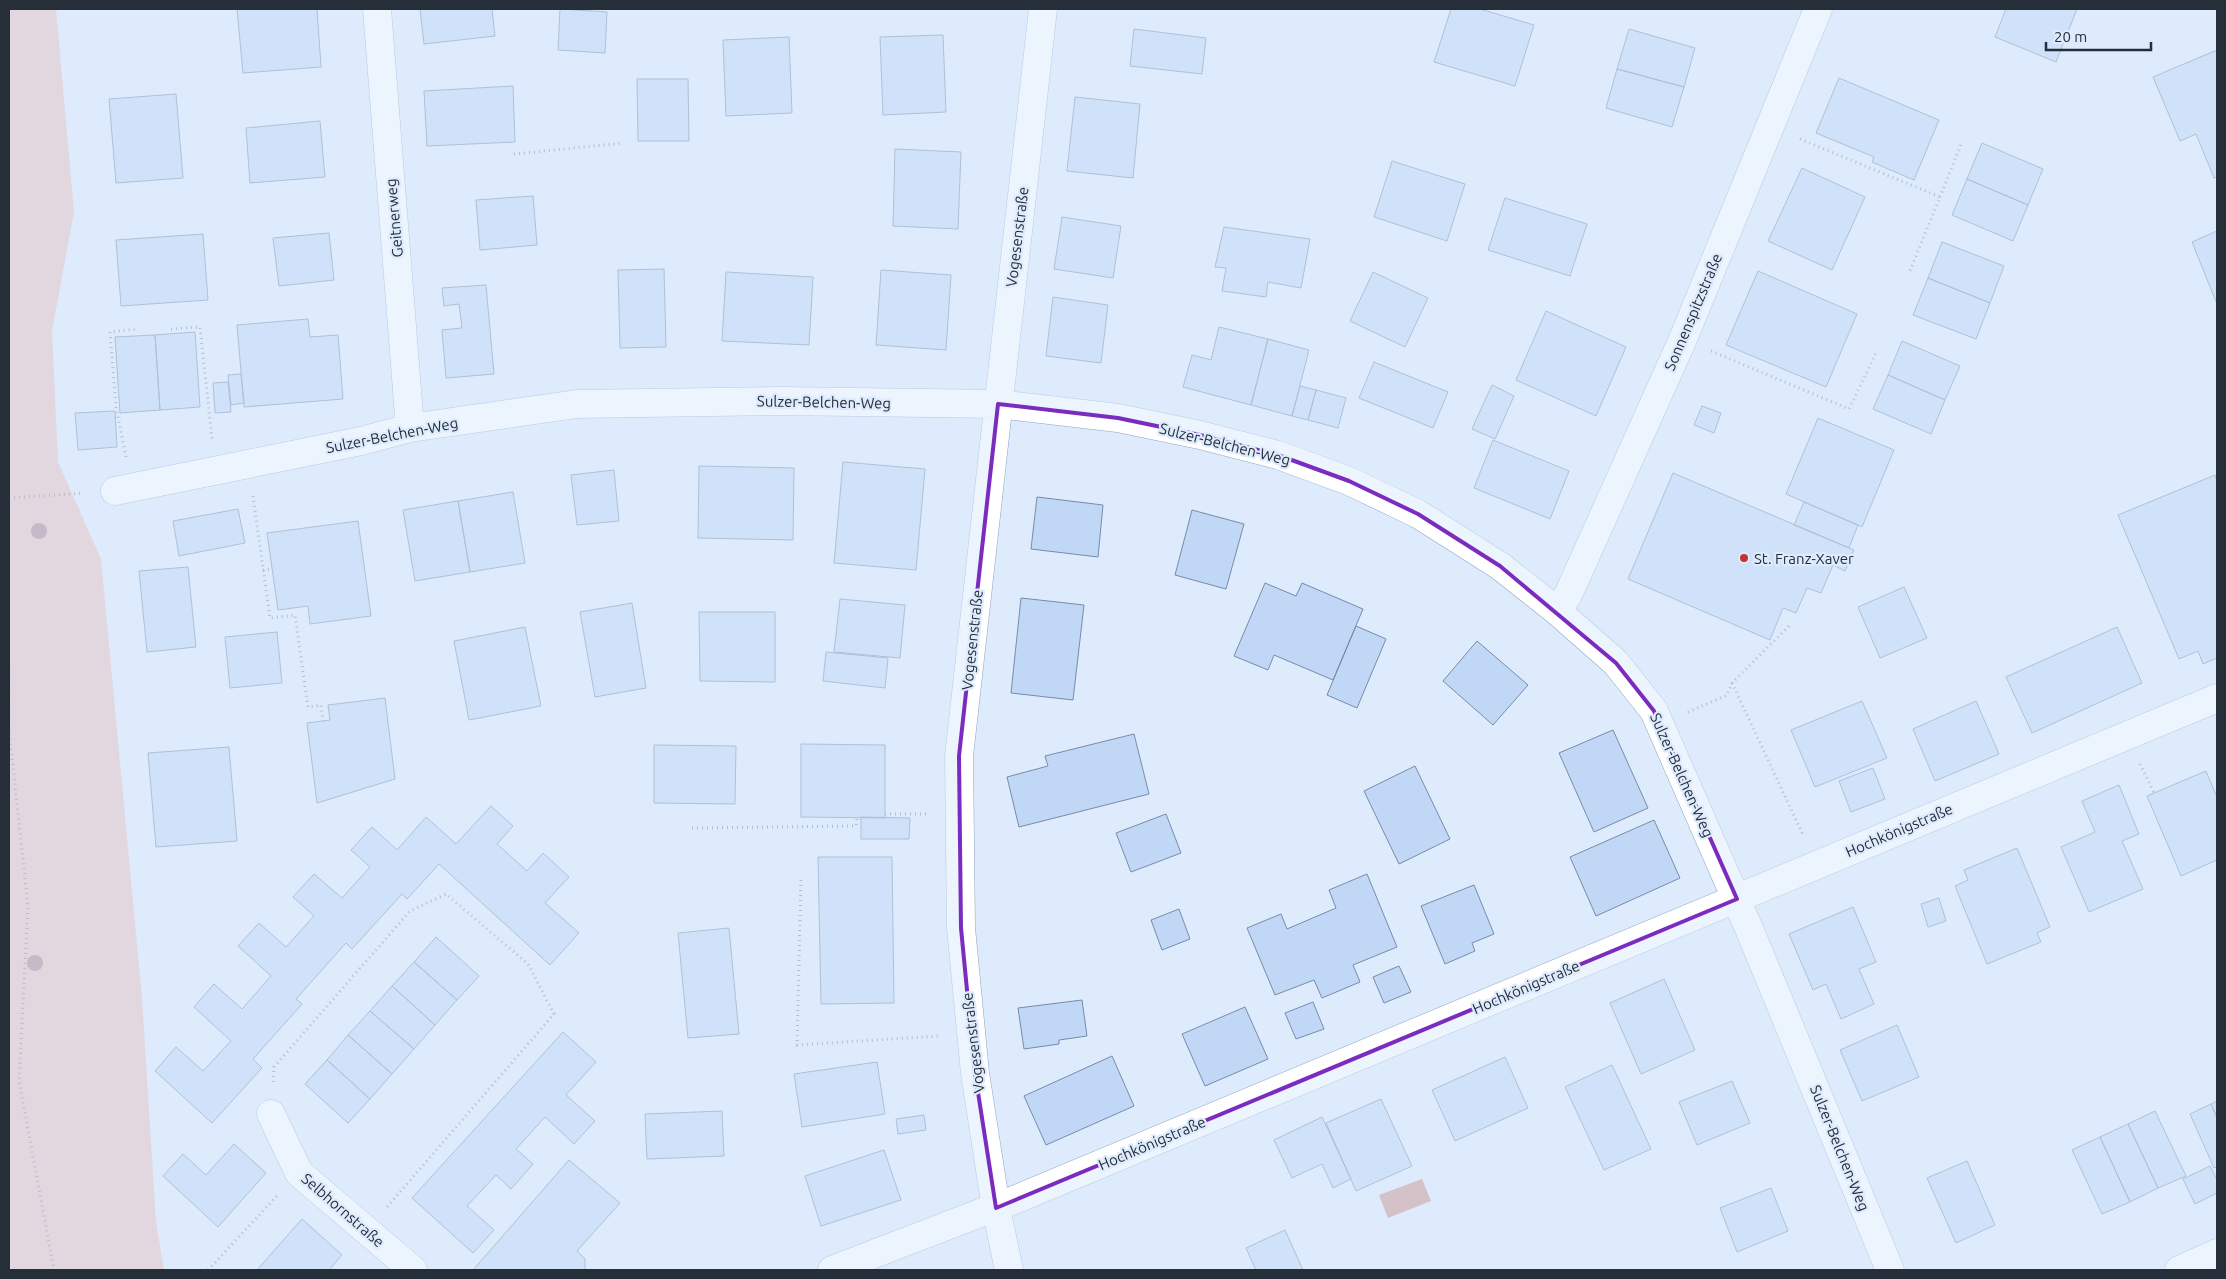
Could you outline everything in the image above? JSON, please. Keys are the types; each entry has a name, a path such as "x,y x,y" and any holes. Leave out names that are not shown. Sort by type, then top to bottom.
{"street":[{"name":"Geitnerweg","path":"377,9 410,428"},
{"name":"Vogesenstraße","path":"1009,1270 996,1208 971,1034 960,928 959,756 1043,9"},
{"name":"Sonnenspitzstraße","path":"1557,611 1568,595 1683,339 1818,9"},
{"name":"Sulzer-Belchen-Weg","path":"124,490 360,441 410,428 576,404 783,401 998,404 1118,418 1200,435 1278,455 1349,482 1418,514 1500,566 1557,611 1616,663 1654,711 1737,899 1890,1270"},
{"name":"Hochkönigstraße","path":"832,1270 996,1208 2217,698"},
{"name":"Selbhornstraße","path":"271,1114 299,1173 413,1270"},
{"path":"2179,1270 2217,1253"}],"path":[{"path":"1769,126 1940,197"},
{"path":"514,154 623,142"},
{"path":"1909,273 1962,142"},
{"path":"171,329 200,327 216,470"},
{"path":"9,498 124,490 110,332 137,329"},
{"path":"1683,339 1849,409 1877,351"},
{"path":"249,464 270,618 295,615 308,707 321,705 323,721"},
{"path":"263,570 272,569"},
{"path":"1660,724 1727,694 1732,683 1790,625"},
{"path":"9,664 9,729 28,907 18,1081 54,1270"},
{"path":"1732,683 1817,865"},
{"path":"2139,762 2154,793"},
{"path":"885,814 960,815"},
{"path":"692,828 856,826 856,818"},
{"path":"801,880 797,1045 971,1034"},
{"path":"271,1114 274,1067 410,911 446,894 528,964 554,1014 368,1230"},
{"path":"208,1270 299,1173"}],"highlighted area":[{"path":"998,404 1118,418 1200,435 1278,455 1349,481 1418,514 1500,566 1616,663 1654,711 1737,899 996,1208 975,1073 961,928 959,756"}],"shaded area":[{"path":"9,9 56,9 74,212 52,331 58,462 101,559 142,998 156,1222 164,1270 11,1270 9,1251"},
{"path":"1422,1179 1431,1201 1388,1218 1379,1195"}],"building":[{"path":"237,9 317,9 321,67 243,73"},
{"path":"420,9 492,9 495,36 424,44"},
{"path":"560,9 607,12 605,53 558,50"},
{"path":"1451,9 1480,9 1534,25 1515,86 1434,62"},
{"path":"2006,9 2077,9 2056,62 1995,37"},
{"path":"1134,29 1206,38 1202,74 1130,66"},
{"path":"1629,29 1695,48 1684,87 1617,69"},
{"path":"943,35 946,112 883,115 880,37"},
{"path":"789,37 792,113 726,116 723,40"},
{"path":"2217,50 2217,177 2214,178 2196,134 2180,141 2153,77"},
{"path":"1617,69 1684,87 1672,127 1606,108"},
{"path":"1839,78 1939,120 1914,180 1872,162 1874,157 1816,133"},
{"path":"637,79 688,79 689,141 638,141"},
{"path":"513,86 515,142 427,146 424,91"},
{"path":"176,94 183,178 116,183 109,99"},
{"path":"1075,97 1140,104 1133,178 1067,171"},
{"path":"320,121 325,177 250,183 246,128"},
{"path":"1982,143 2043,169 2028,205 1967,179"},
{"path":"895,149 961,152 958,229 893,226"},
{"path":"1392,161 1465,184 1447,241 1374,217"},
{"path":"1802,168 1865,197 1832,270 1768,241"},
{"path":"1967,179 2028,205 2013,241 1952,215"},
{"path":"533,196 537,245 480,250 476,200"},
{"path":"1505,198 1587,224 1570,276 1488,250"},
{"path":"1062,217 1121,226 1113,278 1054,269"},
{"path":"1224,227 1310,239 1301,288 1268,282 1266,297 1222,291 1226,268 1215,267"},
{"path":"2217,231 2217,304 2192,242"},
{"path":"329,233 334,280 279,286 273,238"},
{"path":"203,234 208,300 121,306 116,240"},
{"path":"1942,242 2004,266 1990,303 1928,278"},
{"path":"664,269 666,347 620,348 618,270"},
{"path":"881,270 951,275 946,350 876,345"},
{"path":"1758,271 1857,314 1826,387 1726,345"},
{"path":"726,272 813,277 809,345 722,341"},
{"path":"1373,272 1428,298 1405,347 1350,321"},
{"path":"1928,278 1990,303 1976,339 1913,315"},
{"path":"486,285 494,374 446,378 442,330 462,328 459,304 444,306 442,288"},
{"path":"1053,297 1108,305 1101,363 1046,356"},
{"path":"1546,311 1626,347 1596,416 1516,380"},
{"path":"308,319 310,337 338,335 343,399 244,407 237,325"},
{"path":"1219,327 1268,339 1251,405 1183,387 1192,355 1211,360"},
{"path":"195,332 200,407 160,410 155,335"},
{"path":"155,335 160,410 120,413 115,337"},
{"path":"1268,339 1309,350 1292,416 1251,405"},
{"path":"1902,341 1960,366 1945,400 1888,375"},
{"path":"1374,362 1448,392 1433,428 1359,398"},
{"path":"241,374 244,403 231,405 228,375"},
{"path":"1888,375 1945,400 1931,434 1873,409"},
{"path":"228,382 231,412 215,413 213,383"},
{"path":"1492,385 1514,396 1495,439 1472,429"},
{"path":"1300,386 1316,390 1308,420 1292,416"},
{"path":"1316,390 1346,398 1338,428 1308,420"},
{"path":"1702,406 1721,413 1714,433 1694,425"},
{"path":"115,411 117,447 78,450 75,413"},
{"path":"1818,418 1894,450 1862,527 1786,494"},
{"path":"1493,440 1569,471 1550,519 1474,488"},
{"path":"843,462 925,469 916,570 834,563"},
{"path":"699,466 794,468 793,540 698,538"},
{"path":"614,470 619,521 577,525 571,475"},
{"name":"St. Franz-Xaver","path":"1673,473 1854,550 1845,571 1833,565 1821,593 1807,588 1796,613 1783,608 1770,640 1628,579"},
{"path":"2215,475 2217,481 2217,658 2203,664 2198,651 2179,659 2118,515"},
{"path":"513,492 525,563 470,572 458,501"},
{"path":"1037,497 1103,505 1098,557 1031,549"},
{"path":"458,501 470,572 415,581 403,510"},
{"path":"1804,502 1858,525 1849,548 1794,525"},
{"path":"238,509 245,543 179,556 173,521"},
{"path":"1192,510 1244,524 1226,589 1175,575"},
{"path":"358,521 371,616 310,624 308,606 278,610 267,533"},
{"path":"188,567 196,647 147,652 139,571"},
{"path":"1265,583 1296,596 1302,583 1363,609 1333,680 1274,655 1268,670 1234,656"},
{"path":"1904,587 1927,638 1880,658 1858,607"},
{"path":"1021,598 1084,605 1073,700 1011,693"},
{"path":"840,599 905,605 900,658 834,652"},
{"path":"632,603 646,688 595,697 580,612"},
{"path":"699,612 775,612 775,682 700,681"},
{"path":"1356,626 1386,639 1357,708 1327,695"},
{"path":"525,627 541,706 469,720 454,641"},
{"path":"2117,627 2142,683 2032,733 2006,677"},
{"path":"277,632 282,683 230,688 225,637"},
{"path":"1477,641 1528,685 1493,725 1443,681"},
{"path":"826,652 888,658 885,688 823,681"},
{"path":"385,698 395,779 317,803 307,723 330,720 328,705"},
{"path":"1862,701 1887,758 1815,787 1791,730"},
{"path":"1976,701 1999,754 1935,781 1913,729"},
{"path":"1613,730 1648,808 1594,832 1559,753"},
{"path":"1134,734 1149,794 1019,827 1007,777 1048,766 1045,756"},
{"path":"801,744 885,745 885,818 801,817"},
{"path":"654,745 736,746 735,804 654,803"},
{"path":"229,747 237,841 156,847 148,753"},
{"path":"1415,766 1450,839 1399,864 1364,791"},
{"path":"1873,768 1885,799 1851,812 1839,781"},
{"path":"2206,771 2217,797 2217,860 2181,876 2147,796"},
{"path":"2119,785 2139,834 2122,841 2143,889 2089,912 2061,847 2095,832 2082,801"},
{"path":"491,806 513,826 497,844 527,871 543,853 569,877 545,903 579,933 550,965 439,864 407,899 402,894 352,949 346,943 296,999 302,1004 253,1059 262,1068 212,1123 155,1071 176,1047 203,1071 231,1041 194,1007 214,984 242,1009 271,976 238,946 259,923 286,947 314,916 293,897 314,874 342,898 370,867 351,850 372,827 397,850 426,817 456,844"},
{"path":"1166,814 1181,853 1131,872 1116,833"},
{"path":"861,817 910,818 909,839 861,839"},
{"path":"1654,820 1680,878 1596,916 1570,857"},
{"path":"2017,848 2050,927 2037,933 2041,942 1987,964 1955,886 1968,880 1964,870"},
{"path":"818,857 892,857 894,1003 821,1004"},
{"path":"1367,874 1397,947 1353,965 1360,982 1322,998 1314,980 1275,995 1247,928 1281,914 1287,929 1336,908 1329,890"},
{"path":"1474,885 1494,934 1472,943 1475,951 1445,964 1421,906"},
{"path":"1939,898 1946,921 1928,927 1921,904"},
{"path":"1853,907 1876,962 1859,969 1874,1004 1841,1019 1826,984 1813,990 1789,934"},
{"path":"1179,909 1190,939 1162,950 1151,920"},
{"path":"729,928 739,1034 688,1038 678,933"},
{"path":"436,937 479,976 457,1000 414,962"},
{"path":"414,962 457,1000 435,1025 392,986"},
{"path":"1399,966 1411,992 1384,1003 1373,977"},
{"path":"1664,979 1695,1050 1641,1074 1610,1003"},
{"path":"392,986 435,1025 414,1049 370,1011"},
{"path":"1082,1000 1087,1036 1059,1040 1059,1044 1024,1049 1018,1008"},
{"path":"1313,1002 1324,1029 1296,1039 1285,1013"},
{"path":"1245,1007 1268,1059 1205,1086 1182,1034"},
{"path":"370,1011 414,1049 392,1074 348,1035"},
{"path":"1897,1025 1919,1077 1862,1101 1840,1050"},
{"path":"563,1032 596,1062 566,1095 595,1121 574,1144 545,1117 516,1149 533,1164 511,1189 496,1175 467,1206 494,1230 473,1253 412,1198"},
{"path":"348,1035 392,1074 370,1099 327,1060"},
{"path":"1112,1056 1134,1106 1046,1145 1024,1096"},
{"path":"1505,1057 1528,1108 1455,1141 1432,1090"},
{"path":"327,1060 370,1099 348,1123 305,1084"},
{"path":"877,1062 885,1114 802,1127 794,1074"},
{"path":"1612,1065 1651,1149 1604,1170 1565,1087"},
{"path":"1732,1081 1750,1123 1697,1145 1679,1102"},
{"path":"1381,1099 1412,1166 1356,1191 1326,1123"},
{"path":"2217,1101 2217,1118 2211,1104"},
{"path":"2211,1104 2217,1118 2217,1167 2214,1168 2190,1114"},
{"path":"722,1111 724,1156 647,1159 645,1114"},
{"path":"2155,1111 2186,1176 2158,1188 2128,1124"},
{"path":"924,1115 926,1130 898,1134 896,1119"},
{"path":"1322,1117 1351,1179 1333,1188 1322,1164 1292,1178 1274,1140"},
{"path":"2128,1124 2158,1188 2130,1202 2100,1137"},
{"path":"2100,1137 2130,1202 2102,1214 2072,1150"},
{"path":"234,1144 266,1173 218,1227 163,1176 183,1154 206,1175"},
{"path":"884,1150 901,1200 821,1226 805,1176"},
{"path":"569,1160 620,1203 577,1251 585,1259 585,1270 473,1270"},
{"path":"1967,1161 1995,1225 1956,1243 1927,1178"},
{"path":"2210,1166 2217,1180 2217,1193 2195,1204 2183,1179"},
{"path":"1771,1188 1788,1231 1737,1252 1720,1208"},
{"path":"302,1219 342,1255 329,1270 257,1270"},
{"path":"1285,1230 1303,1270 1256,1270 1246,1248"}],"place":[{"name":"St. Franz-Xaver","path":"1744,558"}]}
